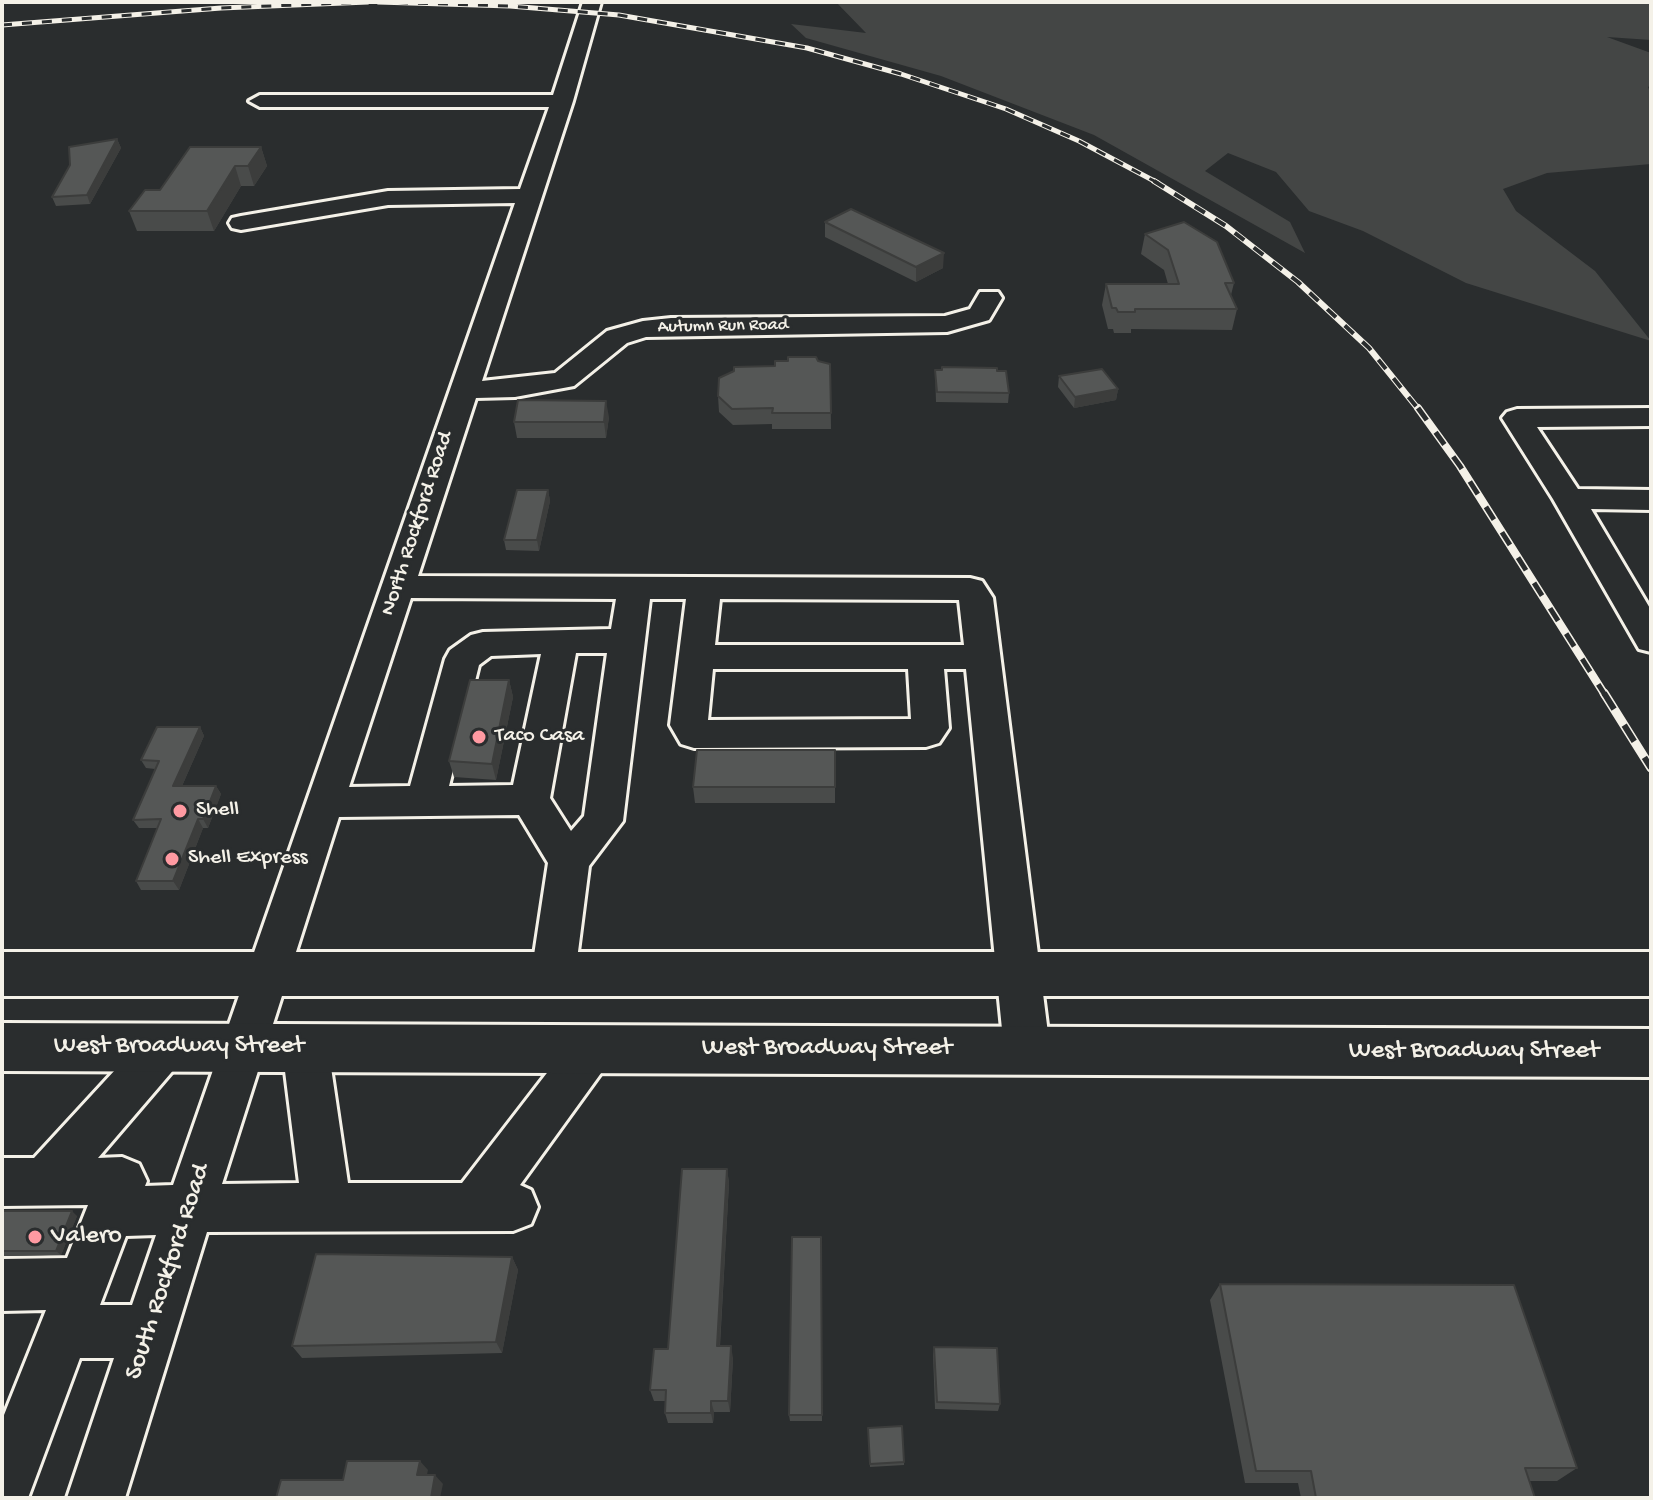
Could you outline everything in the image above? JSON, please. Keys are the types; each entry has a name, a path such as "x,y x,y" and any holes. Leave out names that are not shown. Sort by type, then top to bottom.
{"main road":[{"path":"2,974 1651,974"},
{"name":"West Broadway Street","path":"2,1047 1651,1053"}],"street":[{"name":"North Rockford Road","path":"242,1046 562,101 592,2"},
{"path":"260,101 562,101"},
{"path":"241,223 388,198 529,196"},
{"name":"Autumn Run Road","path":"463,390 515,388 564,380 617,337 643,329 671,326 947,324 980,314 989,298"},
{"path":"1651,417 1517,418 1569,499 1651,640"},
{"path":"1569,499 1651,500"},
{"path":"397,587 970,589 976,598 1027,1049"},
{"path":"553,975 569,861 603,821 635,587"},
{"path":"704,587 689,725 694,734 926,733 930,728 925,656"},
{"path":"561,641 530,800 569,861"},
{"path":"426,801 463,659 483,644 626,641"},
{"path":"696,657 982,657"},
{"path":"929,706 961,723 990,723"},
{"path":"326,802 530,800"},
{"path":"24,1182 166,1046"},
{"name":"South Rockford Road","path":"96,1498 242,1046"},
{"path":"305,1047 327,1208"},
{"path":"110,1213 190,1208 493,1207 593,1048"},
{"path":"2,1491 122,1181 24,1182"},
{"path":"2,1285 149,1332"}],"shaded area":[{"path":"836,2 1651,2 1651,40 1607,37 1651,53 1651,85 1648,87 1651,94 1651,164 1547,173 1503,189 1516,211 1595,271 1651,341 1466,283 1363,231 1309,211 1276,172 1228,153 1205,171 1290,222 1305,253 1094,135 941,76 806,38 791,24 866,33"}],"building":[{"path":"117,139 87,195 52,197 70,165 69,147"},
{"path":"190,147 261,147 248,166 235,166 207,211 129,211 145,190 160,190"},
{"path":"851,209 944,253 916,267 825,222"},
{"path":"1184,222 1217,242 1234,283 1225,283 1237,309 1135,309 1135,312 1118,312 1112,308 1106,284 1179,284 1168,250 1145,234"},
{"path":"788,357 816,357 818,361 830,364 831,413 772,413 773,408 732,409 718,396 719,378 734,371 734,367 775,366 775,361 788,361"},
{"path":"942,367 997,368 997,371 1006,371 1009,393 937,392 935,370 942,370"},
{"path":"1102,369 1118,389 1075,397 1059,376"},
{"path":"518,400 606,401 604,422 514,422"},
{"path":"517,490 548,490 537,540 504,540"},
{"name":"Taco Casa","path":"470,680 509,680 492,764 449,761"},
{"path":"157,727 200,727 173,786 216,786 203,819 198,819 173,881 136,881 161,819 133,820 159,761 141,760"},
{"path":"697,750 835,750 835,787 693,787"},
{"path":"682,1169 727,1169 717,1346 731,1346 728,1401 711,1401 711,1413 665,1413 666,1390 650,1390 654,1349 668,1349"},
{"name":"Valero","path":"2,1211 72,1211 56,1251 2,1251"},
{"path":"792,1237 821,1237 822,1415 789,1415"},
{"path":"316,1254 512,1257 496,1342 292,1346"},
{"path":"1220,1284 1514,1285 1577,1468 1525,1468 1535,1498 1316,1498 1311,1471 1256,1471"},
{"path":"934,1347 997,1348 1000,1404 937,1402"},
{"path":"902,1426 904,1462 870,1464 868,1428"},
{"path":"347,1461 420,1461 417,1475 435,1475 431,1498 276,1498 281,1480 343,1480"}],"railway":[{"path":"2,25 221,8 368,2"},
{"path":"378,2 510,6 619,15 807,48 901,74 1006,109 1079,141 1158,183"},
{"path":"1154,181 1226,226 1298,282 1369,348 1419,410"},
{"path":"1418,408 1460,466 1605,695"},
{"path":"1604,693 1651,768"}],"place":[{"name":"Taco Casa","path":"479,737"},
{"name":"Shell","path":"180,811"},
{"name":"Shell Express","path":"172,859"},
{"name":"Valero","path":"35,1237"}]}
